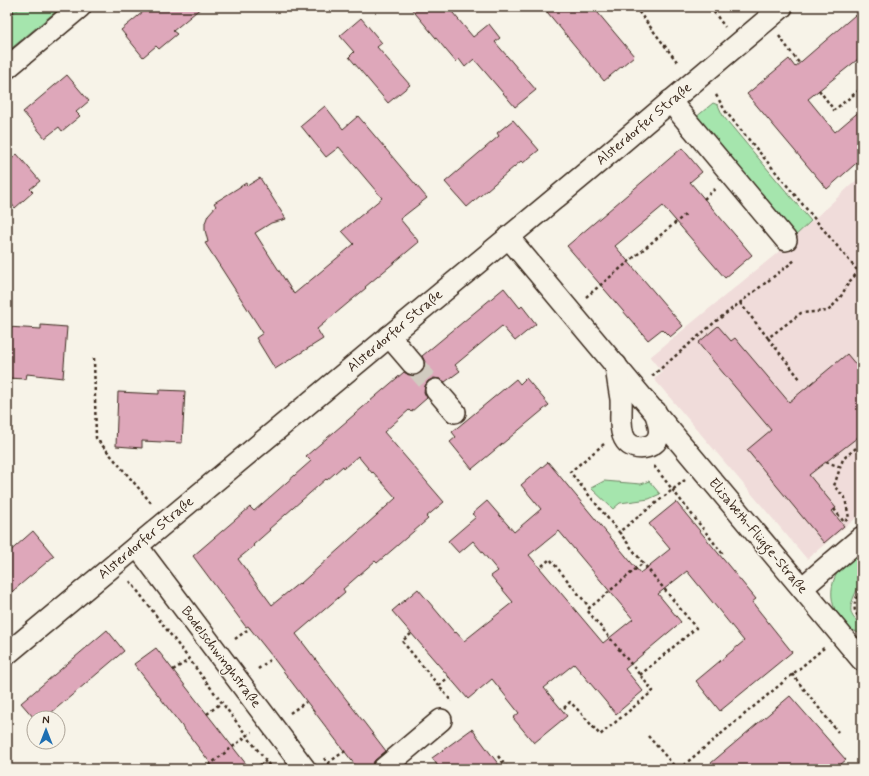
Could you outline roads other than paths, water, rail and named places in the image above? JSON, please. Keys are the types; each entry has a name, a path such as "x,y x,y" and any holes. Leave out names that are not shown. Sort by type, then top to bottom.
{"street":[{"path":"7,68 80,7"},
{"name":"Alsterdorfer Straße","path":"7,654 739,44 776,11"},
{"path":"670,101 786,240"},
{"name":"Elisabeth-Flügge-Straße","path":"508,237 862,660"},
{"path":"389,336 413,364"},
{"name":"Elisabeth-Flügge-Straße","path":"616,365 621,400 622,429 627,442 636,448 646,448 655,443 659,436 660,425 655,411"},
{"path":"436,390 455,412"},
{"path":"802,588 862,537"},
{"name":"Bodelschwinghstraße","path":"137,546 305,769"},
{"path":"383,769 441,720"}],"tunnel":[{"path":"413,364 436,390"}]}
